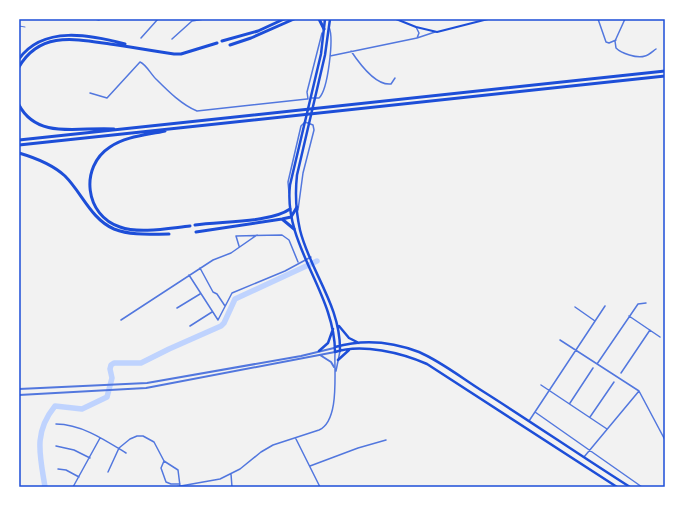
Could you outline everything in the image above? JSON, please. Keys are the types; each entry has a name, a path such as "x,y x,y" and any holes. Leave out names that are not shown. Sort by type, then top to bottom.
{"highway":[{"path":"222,41 258,31 284,19"},
{"path":"230,45 251,38 294,19"},
{"path":"319,19 324,29"},
{"path":"19,59 33,45 57,36 94,38 136,48"},
{"path":"19,67 27,56 35,49 59,40 79,39 181,54 217,43"},
{"path":"19,140 665,71"},
{"path":"19,146 665,76"},
{"path":"19,105 30,119 48,128 63,130 121,130"},
{"path":"175,129 122,140 107,149 93,167 90,178 90,192 94,204 101,215 119,227 138,230 190,226"},
{"path":"19,153 44,162 66,177 91,211 110,227 131,234 169,234"},
{"path":"196,232 291,217 297,207"},
{"path":"195,225 279,215 290,209"},
{"path":"282,219 294,229"}],"main road":[{"path":"325,19 323,40 290,185 290,209 294,229 333,328 336,352 350,350 393,352 427,364 617,487"},
{"path":"330,19 327,41 296,186 300,231 337,324 340,351"},
{"path":"396,19 416,27 437,32 488,19"},
{"path":"337,324 349,338 360,343"},
{"path":"319,351 328,343 333,328"},
{"path":"336,347 360,343 387,343 419,352 445,367 630,487"},
{"path":"338,360 350,350"}],"street":[{"path":"95,19 99,20"},
{"path":"141,38 158,19"},
{"path":"172,39 192,21 204,19"},
{"path":"598,19 606,42 609,43 616,40"},
{"path":"624,19 616,40 616,48 621,52 639,57 645,56 656,49"},
{"path":"416,27 419,34 417,38"},
{"path":"90,93 106,98 140,62 156,80 182,102 197,111 307,99 321,96 330,56 332,34 329,28"},
{"path":"307,99 324,29"},
{"path":"330,56 417,38 437,32"},
{"path":"351,51 366,71 384,84 391,84 395,78"},
{"path":"290,197 288,182 302,126 305,122 313,125 314,130 304,173 298,213"},
{"path":"239,246 236,236 277,234 287,237 298,262"},
{"path":"121,320 200,268 231,252 257,235"},
{"path":"189,275 218,320 232,293 288,269 298,262 311,258"},
{"path":"200,268 213,292 217,294 225,306"},
{"path":"177,308 200,294"},
{"path":"596,364 638,304 646,303"},
{"path":"529,421 605,306"},
{"path":"575,307 595,321"},
{"path":"190,326 212,312"},
{"path":"630,316 660,337"},
{"path":"621,373 650,330"},
{"path":"560,340 639,391 665,440"},
{"path":"19,389 117,386 147,383 301,356 336,347"},
{"path":"164,461 161,468 166,482 180,485 210,482 231,474 267,448 322,429 329,422 333,404 335,373 340,351"},
{"path":"19,396 102,392 146,388 261,368 336,352 334,367 335,373"},
{"path":"320,355 331,362 334,367"},
{"path":"570,403 593,368"},
{"path":"590,417 614,382"},
{"path":"541,385 570,403 607,430"},
{"path":"584,458 639,391"},
{"path":"535,412 642,487"},
{"path":"56,424 72,426 100,438 126,453"},
{"path":"108,472 119,448 130,439 137,436 143,436 157,445 164,461 178,470 180,485"},
{"path":"73,487 100,438"},
{"path":"296,439 320,487"},
{"path":"310,466 358,448 386,440"},
{"path":"56,446 74,450 90,458"},
{"path":"58,469 66,470 79,477"},
{"path":"231,474 232,487"},
{"path":"175,487 180,485"}],"lane":[{"path":"19,26 25,27"}],"waterway":[{"path":"45,487 40,454 41,435 43,426 55,406 82,409 107,397 112,378 110,369 111,365 114,363 141,363 221,326 224,323 235,299 317,261"}]}
